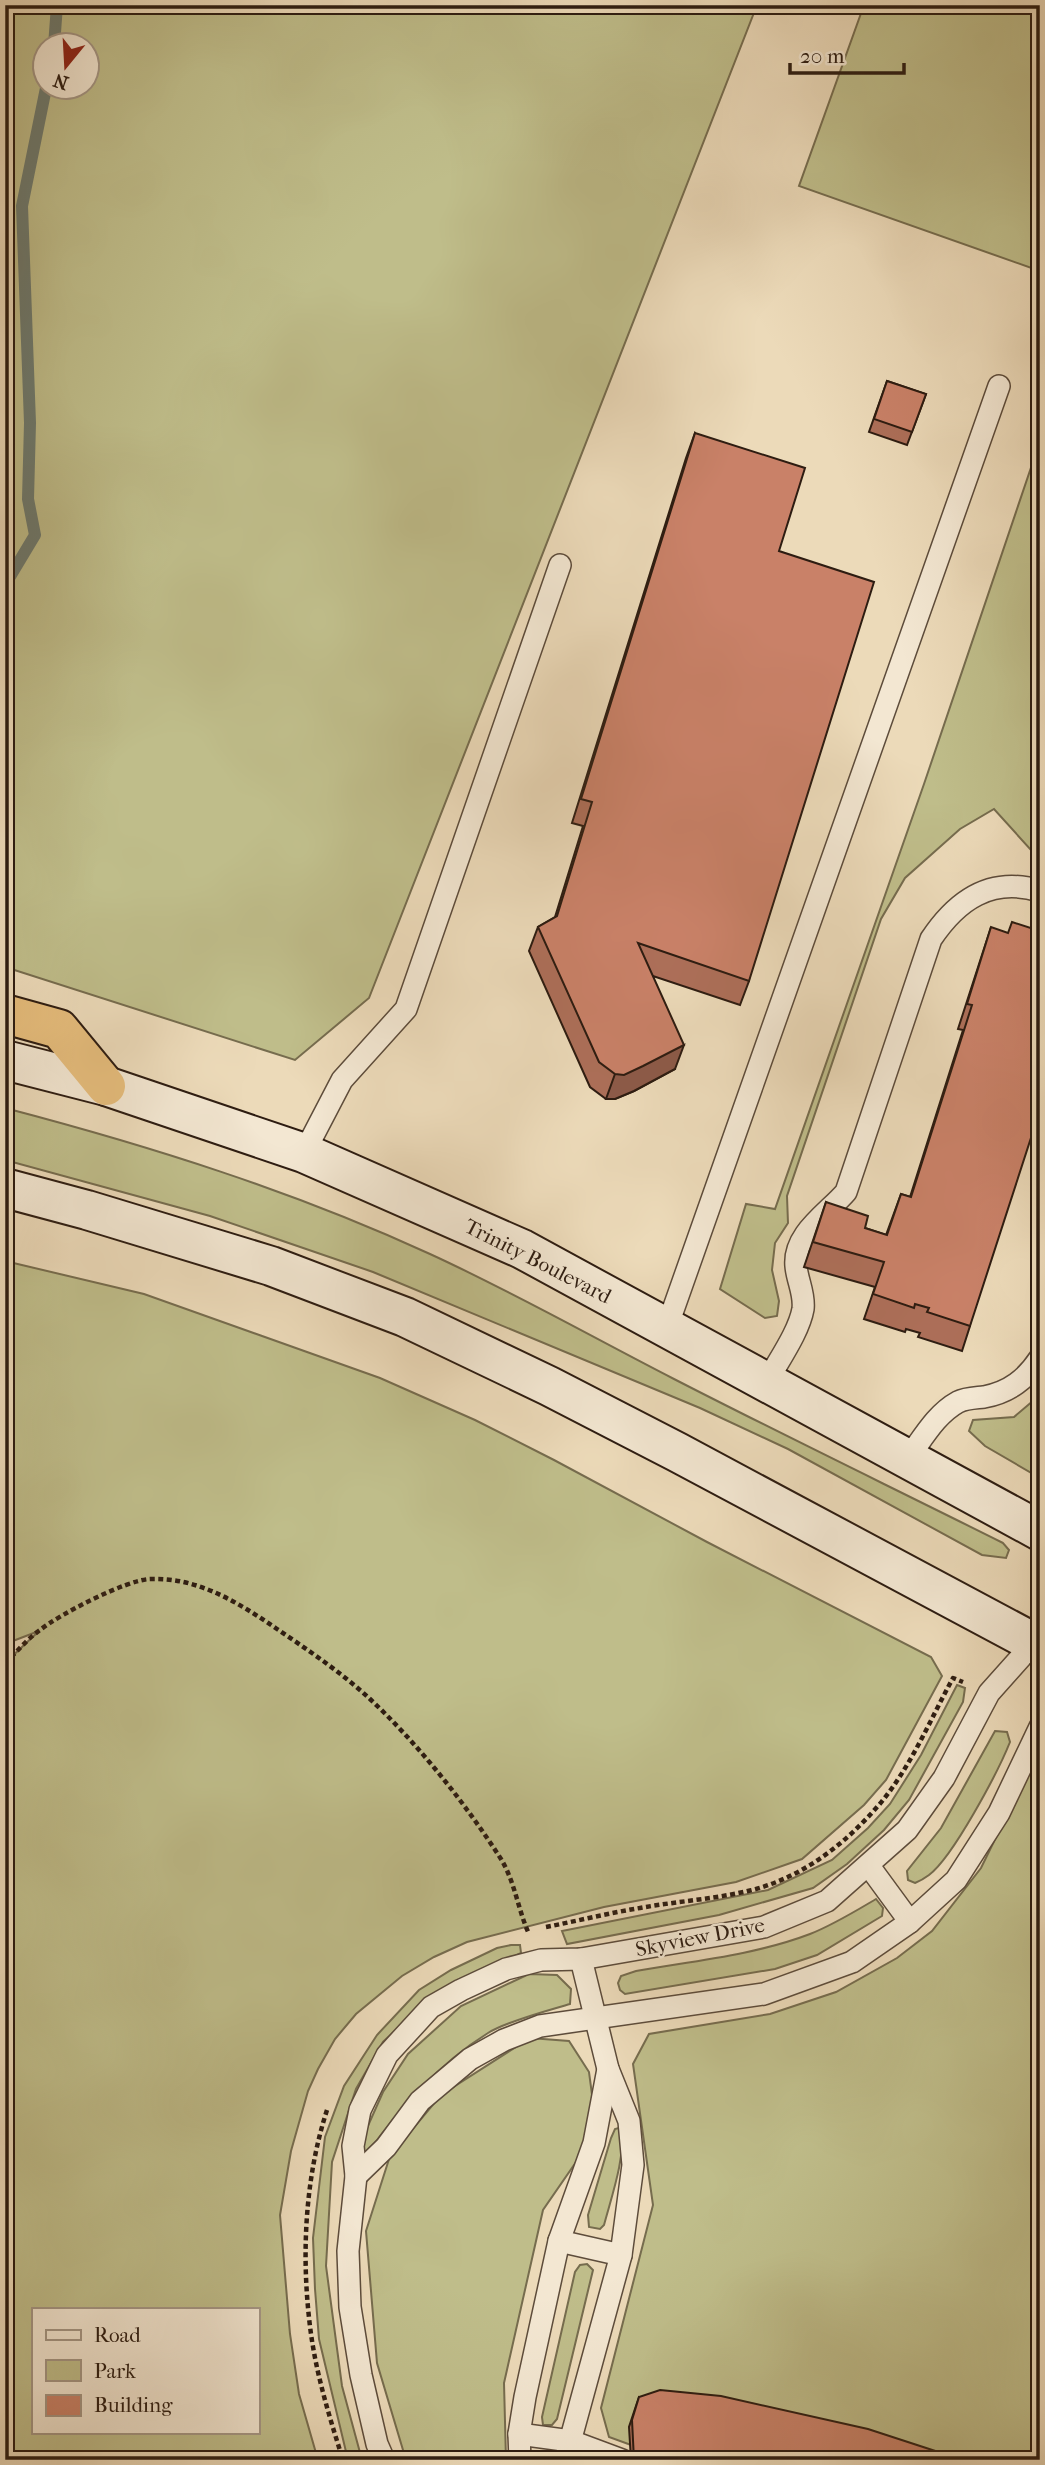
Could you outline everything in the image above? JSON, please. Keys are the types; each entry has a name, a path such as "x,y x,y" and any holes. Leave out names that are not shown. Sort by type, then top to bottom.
{"highway":[{"path":"5,1014 59,1029 106,1086"}],"main road":[{"name":"Trinity Boulevard","path":"5,1060 106,1086 304,1153 522,1250 1040,1531"},
{"path":"5,1188 271,1266 405,1317 665,1446 1037,1642"}],"lane":[{"path":"667,1327 999,386"},
{"path":"304,1153 342,1080 405,1009 560,565"},
{"path":"768,1382 803,1308 795,1261 810,1226 846,1192 931,939 942,922 961,903 983,891 1006,887 1040,891"},
{"path":"908,1458 943,1412 962,1400 988,1396 1013,1387 1030,1374 1040,1358"},
{"name":"Skyview Drive","path":"384,2460 377,2444 360,2375 349,2307 348,2251 356,2176 353,2147 360,2110 387,2055 431,2007 506,1969 541,1960 581,1959 764,1927 827,1900 907,1830 944,1778 989,1693 1037,1642"},
{"path":"356,2176 386,2147 420,2101 470,2059 504,2040 540,2025 764,1994 852,1962 910,1922 956,1880 999,1813 1040,1727"},
{"path":"869,1866 910,1922"},
{"path":"568,2451 621,2255 633,2165 629,2121 608,2069 581,1959"},
{"path":"520,2460 519,2434 525,2397 559,2241 594,2143 608,2069"},
{"path":"559,2241 621,2255"},
{"path":"519,2434 568,2451 622,2460"}],"path":[{"path":"5,1663 40,1629 111,1590 132,1583 148,1579 168,1580 194,1585 224,1596 289,1637 329,1667 368,1697 402,1731 451,1790 503,1861 525,1926 541,1960"}],"green space":[{"path":"5,5 757,5 369,998 295,1060 5,967"},
{"path":"864,5 1040,5 1040,271 799,186"},
{"path":"1040,441 1040,860 994,809 960,829 905,878 881,919 787,1196 788,1223 775,1243 772,1270 779,1301 777,1316 765,1318 720,1289 746,1204 775,1209 924,784"},
{"path":"5,1108 167,1154 274,1190 430,1254 1003,1543 1009,1550 1006,1558 982,1555 788,1449 700,1408 373,1272 210,1216 5,1160"},
{"path":"5,1261 144,1294 380,1378 475,1420 931,1657 942,1676 886,1780 864,1805 802,1859 736,1882 604,1907 467,1942 402,1976 356,2014 335,2039 308,2091 291,2151 280,2215 290,2334 299,2394 318,2460 5,2460 5,1663 39,1631 5,1644"},
{"path":"1040,1395 1040,1478 985,1446 969,1431 973,1420 1014,1417"},
{"path":"957,1685 965,1688 963,1702 909,1800 884,1830 847,1864 813,1888 719,1915 567,1944 562,1931 768,1890 832,1860 890,1804 921,1755"},
{"path":"995,1731 1007,1732 1010,1742 974,1813 939,1865 915,1883 908,1880 907,1871 941,1828"},
{"path":"1040,1748 1040,2460 938,2460 631,2445 609,2437 601,2408 653,2205 633,2064 649,2034 770,2014 836,1992 897,1958 932,1931 981,1868"},
{"path":"876,1899 883,1908 882,1916 817,1955 775,1969 625,1994 620,1990 618,1983 621,1976 789,1941 827,1927"},
{"path":"520,1945 521,1953 432,1996 383,2042 356,2089 332,2162 326,2266 342,2386 362,2460 348,2460 319,2339 315,2289 313,2238 325,2137 344,2086 377,2035 419,1990 451,1970 497,1948"},
{"path":"529,1974 557,1975 571,1989 570,2004 505,2025 470,2045 421,2088 392,2120 366,2155 360,2155 359,2146 383,2092 408,2054 461,2006"},
{"path":"530,2038 569,2041 589,2072 595,2117 585,2149 543,2210 504,2383 506,2460 406,2460 377,2363 366,2231 390,2156 441,2095"},
{"path":"622,2127 620,2164 604,2225 600,2229 589,2227 588,2215 611,2138 615,2129"},
{"path":"587,2264 593,2270 557,2419 552,2425 543,2425 542,2417 575,2272 580,2265"}],"building":[{"path":"887,381 926,394 912,432 874,419"},
{"path":"695,433 805,468 779,551 874,582 749,981 638,943 684,1045 624,1075 615,1074 599,1062 538,927 557,916 592,802 581,799"},
{"path":"1012,922 1040,931 1040,1110 970,1326 927,1312 929,1308 915,1304 914,1308 873,1294 884,1262 813,1242 826,1202 868,1216 865,1228 887,1235 901,1194 911,1197 972,1005 967,1004 991,927 1008,933"},
{"path":"660,2390 721,2396 868,2429 963,2460 634,2460 632,2420 639,2397"}],"waterway":[{"path":"55,32 57,5"},
{"path":"5,585 35,535 28,499 30,423 22,206 43,102"}]}
